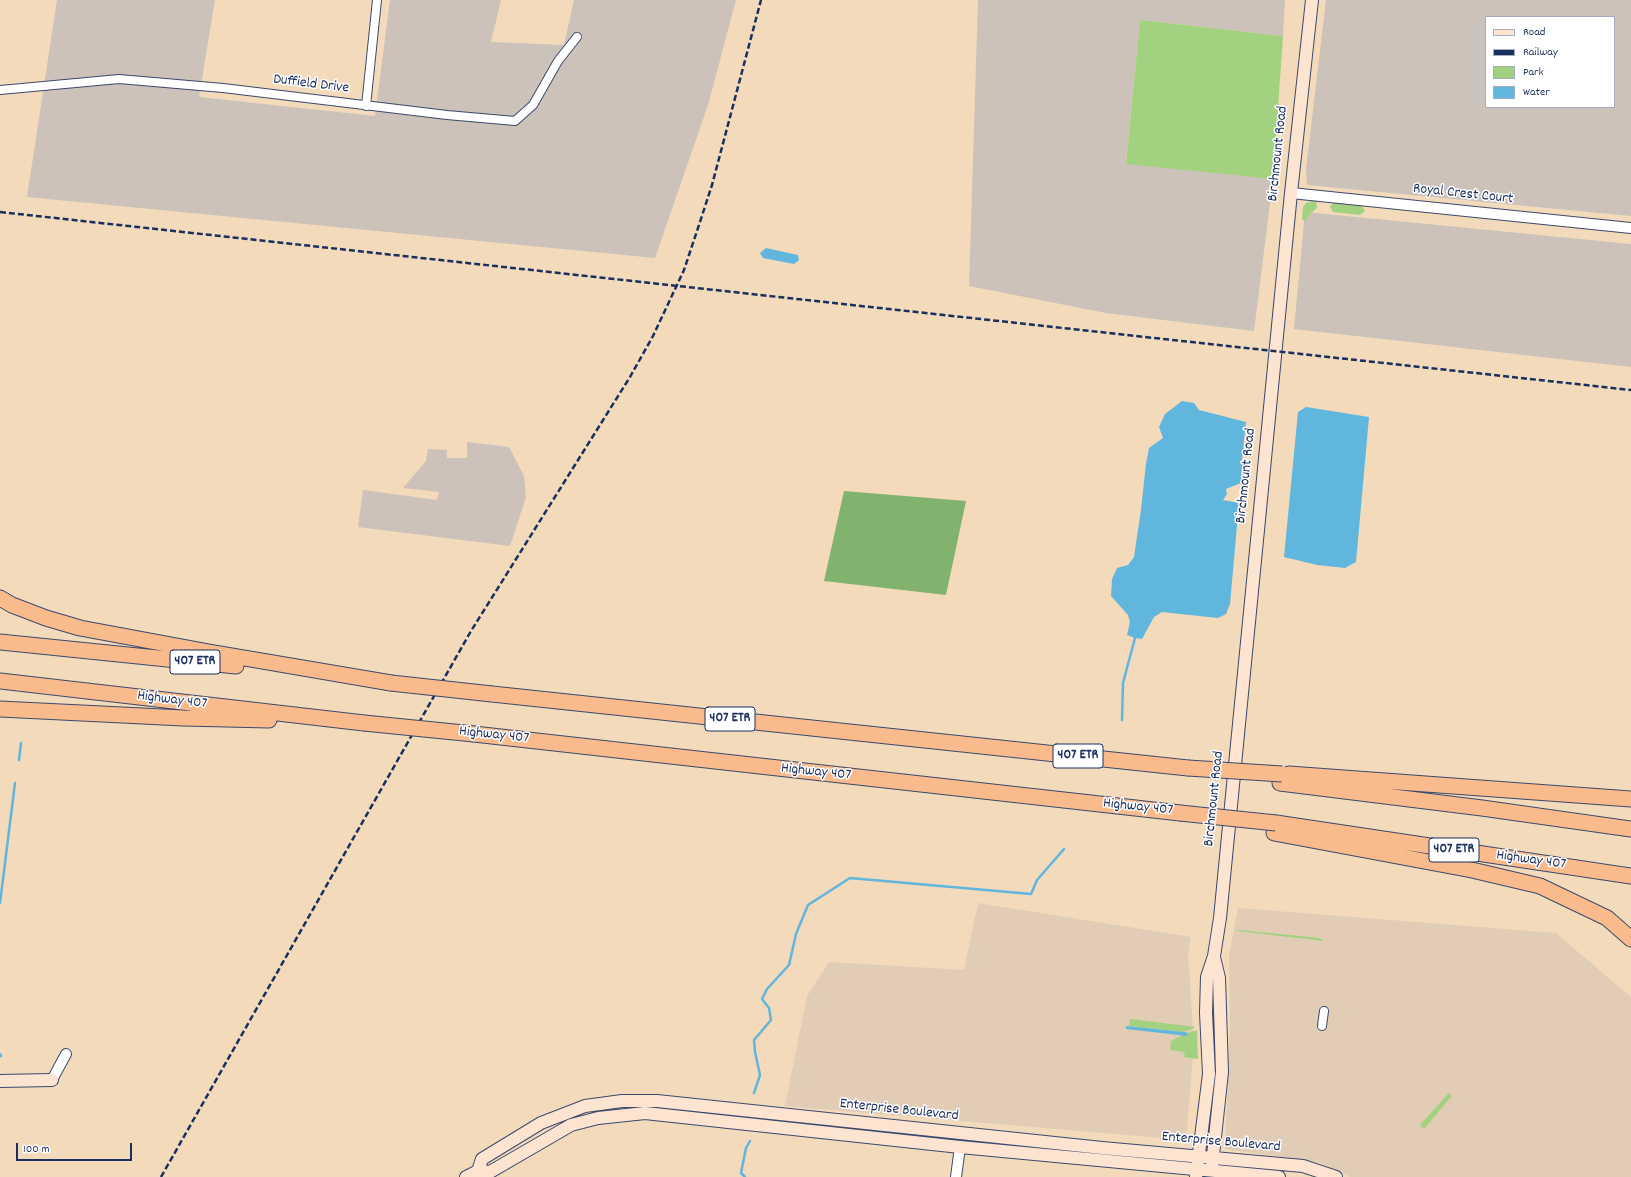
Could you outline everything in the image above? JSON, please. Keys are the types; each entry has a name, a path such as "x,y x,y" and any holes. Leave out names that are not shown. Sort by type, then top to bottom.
{"highway":[{"path":"0,598 12,605 46,618 80,628 391,683"},
{"name":"407 ETR","path":"0,642 1281,778 1631,829"},
{"name":"Highway 407","path":"0,681 364,723 1180,813 1275,828 1631,876"},
{"path":"0,709 184,718 364,723"},
{"path":"1281,778 1394,783 1631,799"},
{"path":"1275,828 1540,886 1607,918 1631,939"}],"main road":[{"name":"Birchmount Road","path":"1198,1167 1209,1074 1206,1013 1207,977 1214,956 1220,918 1291,193 1312,0"},
{"name":"Birchmount Road","path":"1210,1174 1222,1072 1219,978 1214,956"},
{"path":"0,1081 52,1080"},
{"name":"Enterprise Boulevard","path":"478,1171 482,1159 541,1123 585,1106 622,1101 657,1101 1102,1148 1198,1167 1210,1174 1279,1177"},
{"name":"Enterprise Boulevard","path":"466,1177 478,1171 490,1172 571,1125 598,1118 645,1113 960,1147 1198,1167 1213,1158 1303,1166 1336,1177"}],"street":[{"path":"366,106 377,0"},
{"name":"Duffield Drive","path":"0,90 119,79 223,88 366,106 515,121 533,105 558,62 577,37"},
{"name":"Royal Crest Court","path":"1291,193 1631,228"},
{"path":"1322,1026 1324,1011"},
{"path":"52,1080 66,1054"},
{"path":"956,1177 961,1134"}],"shaded area":[{"path":"57,0 215,0 199,97 375,116 390,0 501,0 491,42 564,45 574,0 736,0 708,105 655,258 27,197"},
{"path":"978,0 1285,0 1283,36 1140,20 1126,163 1273,179 1254,331 1106,313 969,286"},
{"path":"1326,0 1631,0 1631,216 1307,185 1306,169"},
{"path":"1305,212 1631,244 1631,367 1294,329"},
{"path":"467,442 509,447 524,476 526,497 510,546 358,527 363,490 437,500 439,492 403,488 426,461 428,449 447,450 447,458 467,458"},
{"path":"978,903 1191,937 1188,954 1194,1043 1186,1140 785,1106 807,996 829,962 964,970"},
{"path":"1238,908 1556,933 1631,997 1631,1177 1350,1177 1321,1163 1225,1149 1230,1024 1229,955"}],"green space":[{"path":"1140,20 1283,36 1273,179 1126,164"},
{"path":"1316,201 1317,208 1308,216 1306,221 1302,220 1303,207 1306,203"},
{"path":"1333,203 1361,205 1365,211 1360,215 1333,212 1330,207"},
{"path":"844,491 966,501 946,595 824,581"},
{"path":"1237,931 1320,938 1324,941"},
{"path":"1130,1019 1196,1027 1184,1032 1129,1026"},
{"path":"1197,1030 1198,1059 1184,1057 1185,1052 1170,1050 1171,1041"},
{"path":"1449,1093 1452,1096 1424,1129 1420,1125"}],"water":[{"path":"766,248 798,255 799,260 794,264 763,258 760,253"},
{"path":"1182,401 1194,403 1199,410 1246,422 1242,459 1244,464 1241,483 1226,489 1227,494 1223,500 1239,503 1230,604 1226,614 1218,618 1162,612 1154,617 1142,639 1135,638 1127,635 1130,622 1128,615 1111,596 1112,579 1117,568 1128,565 1134,557 1149,448 1163,438 1159,427 1165,414"},
{"path":"1306,407 1369,417 1356,562 1345,568 1317,565 1284,557 1298,412"},
{"path":"1126,1026 1188,1033 1187,1036 1126,1029"}],"waterway":[{"path":"1122,720 1123,683 1135,638"},
{"path":"19,760 21,743"},
{"path":"0,903 15,783"},
{"path":"754,1093 760,1075 754,1040 771,1020 769,1008 762,999 767,989 789,965 796,934 808,905 850,878 1031,894 1037,880 1064,849"},
{"path":"745,1177 741,1173 746,1148 750,1141"}],"railway":[{"path":"161,1177 471,631 630,377 653,336 684,270 712,185 761,0"},
{"path":"0,212 1631,390"}]}
